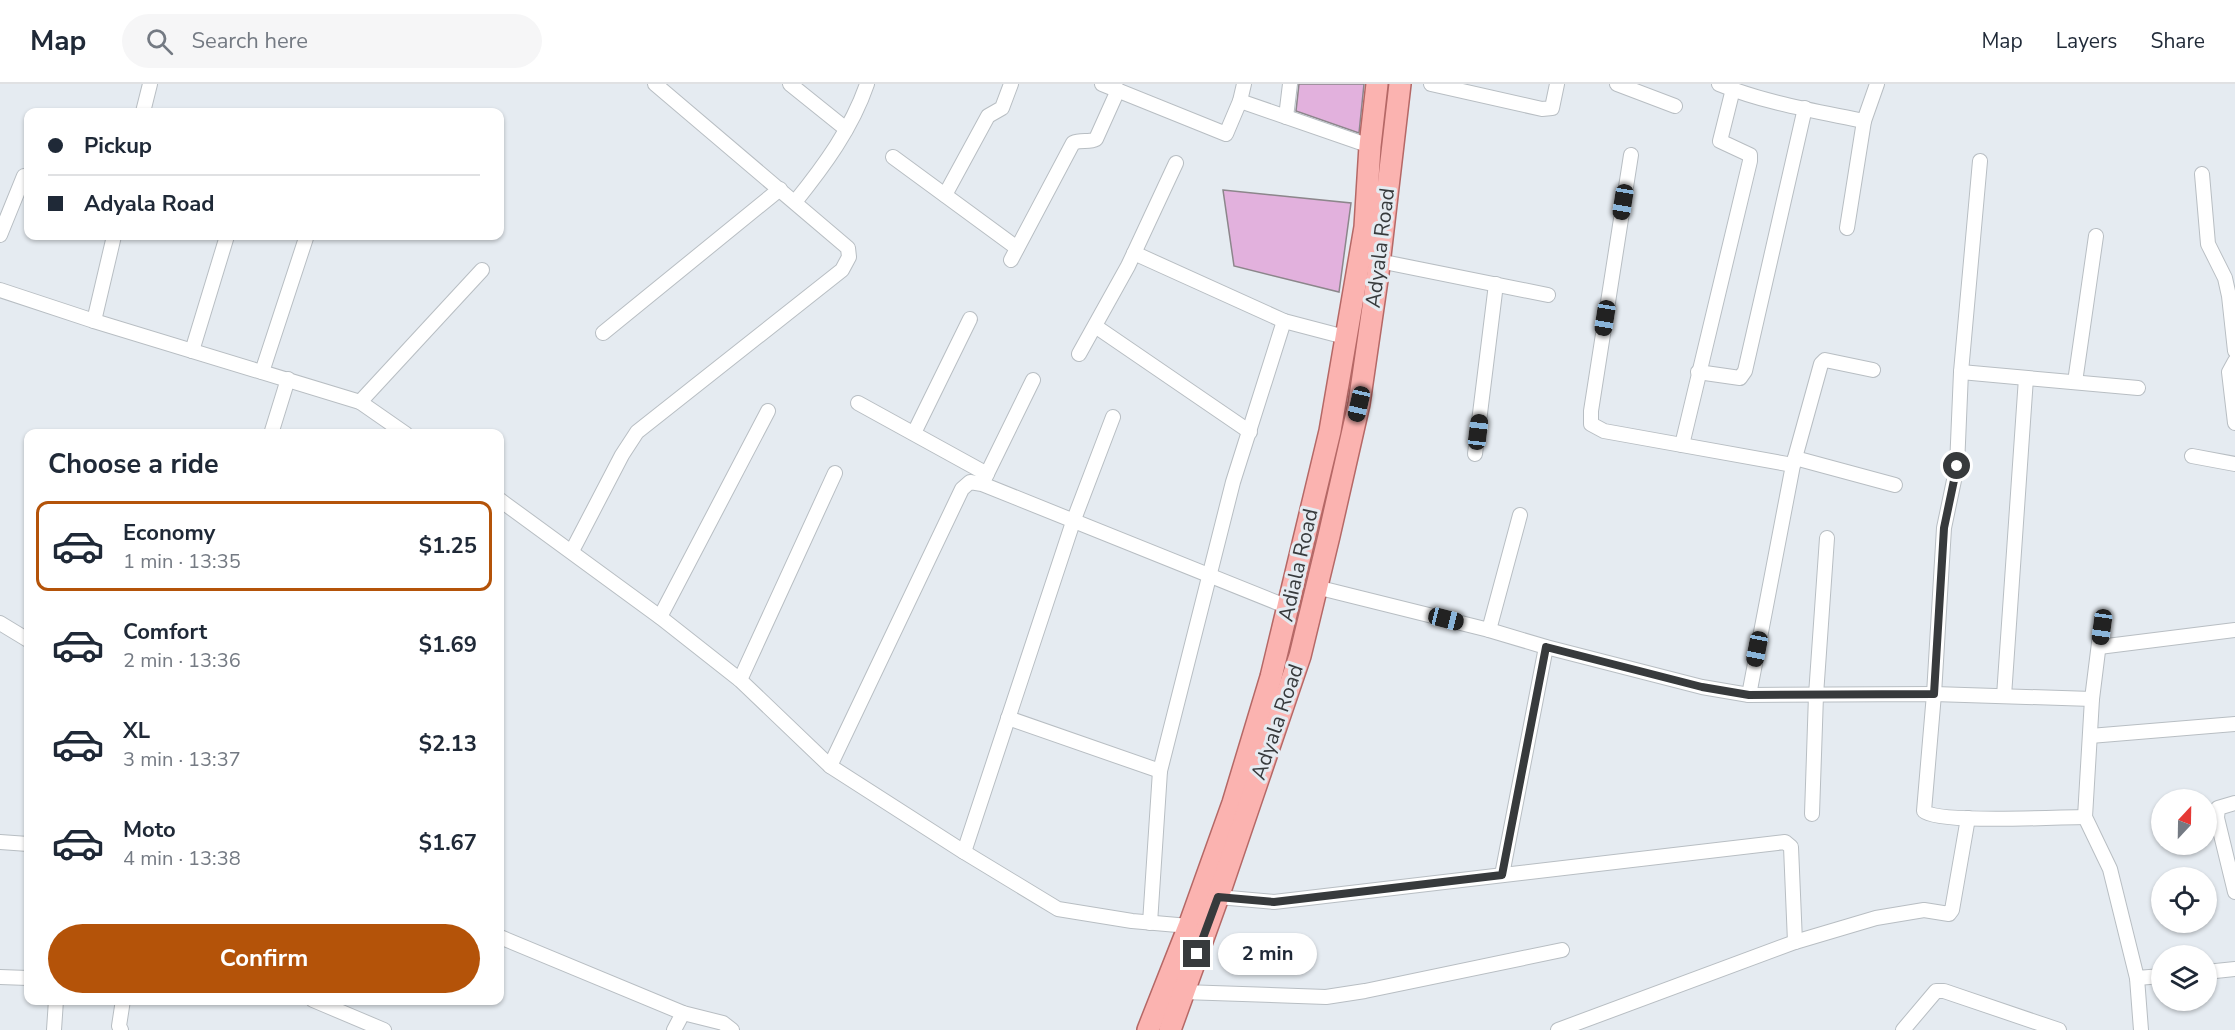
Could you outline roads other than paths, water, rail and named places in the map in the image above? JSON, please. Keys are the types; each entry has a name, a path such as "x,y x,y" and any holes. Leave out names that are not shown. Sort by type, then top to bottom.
{"main road":[{"name":"Adiala Road","path":"1148,1030 1189,926 1236,791 1271,677 1288,607 1330,431 1365,227 1377,84"},
{"name":"Adyala Road","path":"1170,1030 1300,656 1359,404 1400,84"}],"street":[{"path":"144,108 150,84"},
{"path":"572,551 622,455 637,432 842,270 849,257 848,248 655,84"},
{"path":"790,84 846,129"},
{"path":"795,202 830,159 862,99 867,84"},
{"path":"945,195 988,116 1002,108 1011,84"},
{"path":"1102,84 1226,134 1240,101 1244,84"},
{"path":"1286,117 1290,84"},
{"path":"1431,84 1542,109 1552,108 1557,84"},
{"path":"1617,84 1675,106"},
{"path":"1719,84 1732,90 1864,121"},
{"path":"1847,228 1864,121 1877,84"},
{"path":"894,157 945,195 1014,254 1073,142 1096,139 1118,90"},
{"path":"1682,445 1750,161 1750,154 1720,141 1732,90"},
{"path":"1240,101 1370,146"},
{"path":"1698,372 1740,378 1745,371 1805,108"},
{"path":"1631,155 1591,411 1591,424 1604,431 1794,462 1895,485"},
{"path":"1980,161 1961,372 1957,466 1944,528 1924,811 1932,815 1968,818 2085,817"},
{"path":"1079,354 1134,253 1176,163"},
{"path":"2202,174 2208,244 2224,278 2229,297 2235,351"},
{"path":"0,235 24,176"},
{"path":"603,333 780,189"},
{"path":"2076,382 2096,236"},
{"path":"94,321 113,240"},
{"path":"192,351 226,240"},
{"path":"262,372 305,240"},
{"path":"1134,253 1284,321 1345,337"},
{"path":"1379,261 1548,295"},
{"path":"360,402 482,270"},
{"path":"1475,453 1496,284"},
{"path":"0,290 360,402 399,429"},
{"path":"914,433 970,319"},
{"path":"1149,923 1160,771 1233,482 1284,321"},
{"path":"1095,326 1250,432"},
{"path":"1749,695 1794,462 1821,364 1825,360 1873,370"},
{"path":"2235,361 2229,372 2235,423"},
{"path":"1961,372 2138,388"},
{"path":"2004,696 2026,378"},
{"path":"273,429 288,380"},
{"path":"985,479 1033,380"},
{"path":"858,403 914,433 985,479 1073,522 1288,607"},
{"path":"660,617 768,411"},
{"path":"964,852 1073,522 1113,417"},
{"path":"2192,456 2235,464"},
{"path":"740,680 835,473"},
{"path":"830,766 962,489 970,482 985,479"},
{"path":"504,503 660,617 740,680 830,766 964,852 1058,909 1149,923 1189,926"},
{"path":"1489,630 1520,515"},
{"path":"1812,814 1816,695 1827,538"},
{"path":"1316,588 1489,630 1702,687 1749,695 1934,694 2092,699"},
{"path":"0,623 24,638"},
{"path":"2102,627 2092,699 2085,817 2110,869 2137,978 2142,1030"},
{"path":"2099,647 2235,630"},
{"path":"1502,875 1546,647"},
{"path":"1008,718 1160,771"},
{"path":"2090,736 2235,724"},
{"path":"2235,803 2218,808 2217,818 2235,892"},
{"path":"1558,1030 1795,942 1885,917 1924,910 1949,914 1952,910 1968,818"},
{"path":"0,842 24,844"},
{"path":"1218,897 1274,902 1785,842 1791,847 1795,942"},
{"path":"504,939 683,1013 723,1023 732,1030"},
{"path":"1184,992 1326,997 1562,950"},
{"path":"2217,971 2235,969"},
{"path":"0,977 24,978"},
{"path":"2137,978 2151,977"},
{"path":"1903,1030 1936,991 1944,991 2059,1030"},
{"path":"54,1030 56,1005"},
{"path":"121,1030 119,1026 122,1005"},
{"path":"325,1005 384,1030"},
{"path":"674,1030 683,1013"}]}
